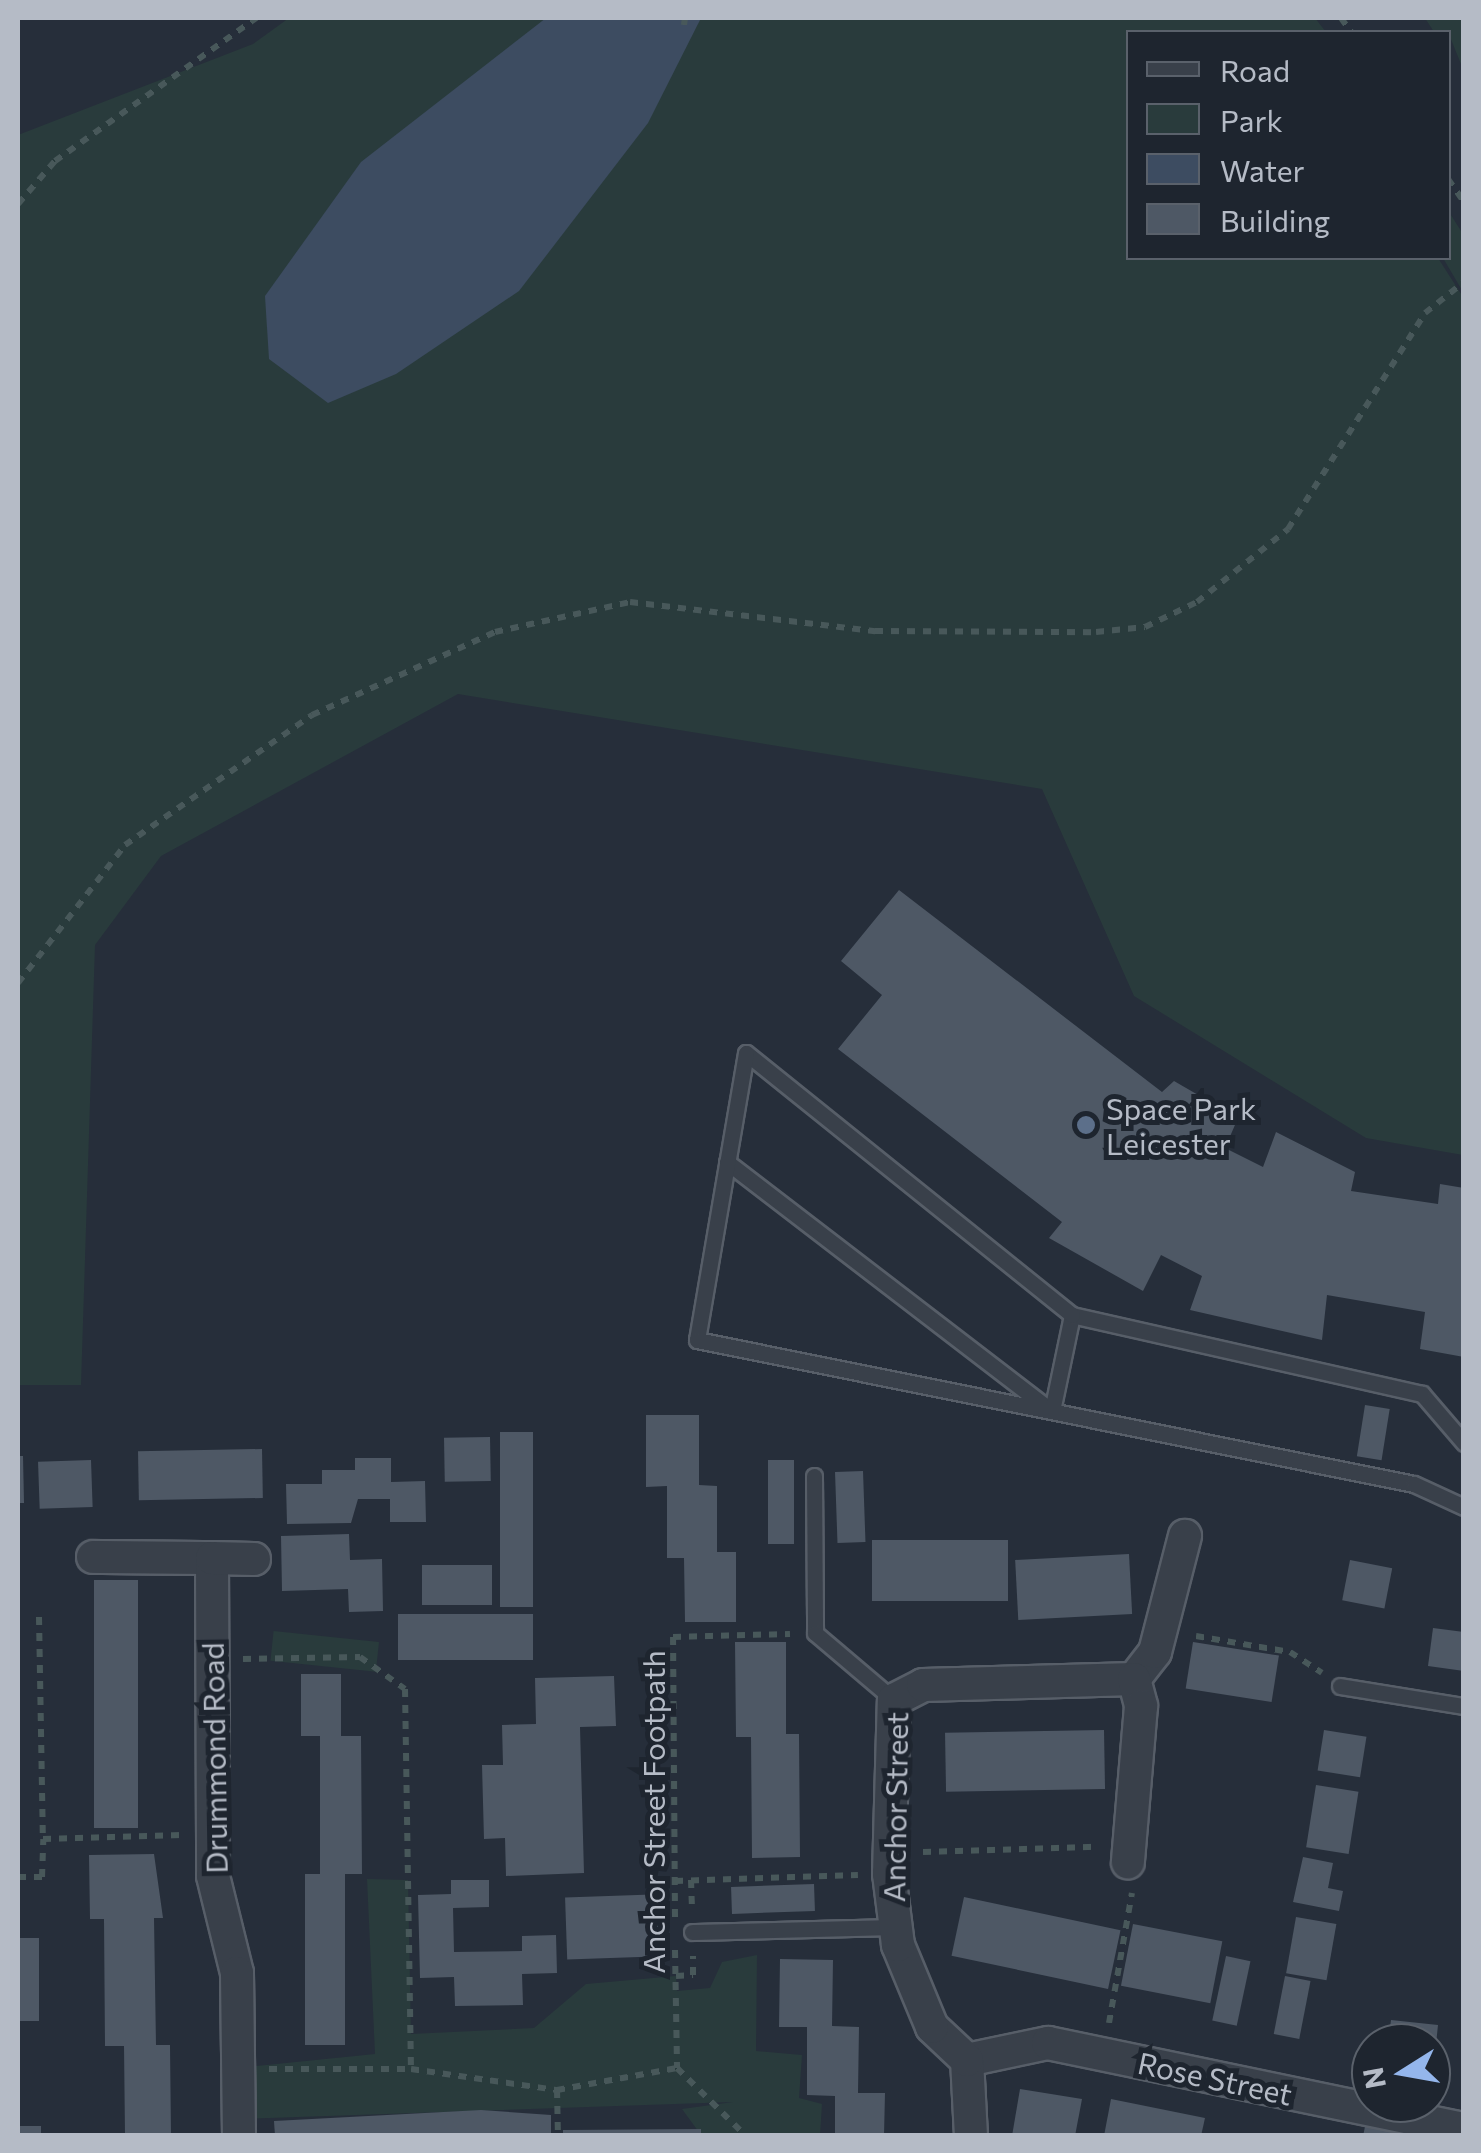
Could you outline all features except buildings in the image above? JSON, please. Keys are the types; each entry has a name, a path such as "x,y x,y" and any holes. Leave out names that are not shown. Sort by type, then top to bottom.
{"street":[{"path":"1128,1854 1141,1706 1134,1680 1154,1652 1185,1536"},
{"path":"93,1556 254,1559"},
{"name":"Drummond Road","path":"212,1558 213,1876 238,1973 239,2136"},
{"name":"Anchor Street","path":"968,2060 932,2028 896,1927 890,1864 894,1700 923,1685 1134,1680"},
{"name":"Rose Street","path":"968,2060 1048,2043 1464,2129"},
{"path":"968,2060 970,2136"}],"lane":[{"path":"1464,1444 1422,1394 1072,1315 746,1053 697,1340 1414,1484 1464,1507"},
{"path":"727,1162 1052,1411"},
{"path":"1052,1411 1072,1315"},
{"path":"814,1476 815,1633 894,1700"},
{"path":"1340,1686 1464,1706"},
{"path":"692,1932 896,1927"}],"path":[{"path":"18,204 55,161 256,18"},
{"path":"18,982 140,834 312,715 495,632 630,602 874,631 1096,632 1145,626 1197,602 1288,529 1425,313 1464,282"},
{"path":"18,1877 42,1876 39,1617"},
{"name":"Anchor Street Footpath","path":"677,2068 673,1637 815,1633"},
{"path":"1196,1636 1290,1652 1340,1686"},
{"path":"212,1660 360,1657 405,1689 411,2069"},
{"path":"42,1839 213,1834"},
{"path":"675,1880 890,1864 1128,1854 1133,1905 1102,2054"},
{"path":"238,2068 411,2069 557,2090 677,2068 746,2136"},
{"path":"557,2090 558,2136"}],"green space":[{"path":"289,18 1315,18 1324,30 1126,30 1126,260 1439,260 1463,297 1463,1155 1366,1138 1134,996 1042,789 458,694 161,856 95,945 81,1385 18,1385 18,135 253,44"},
{"path":"1425,18 1463,18 1463,69 1451,30 1433,30"},
{"path":"1451,215 1463,234 1463,292 1444,260 1451,260"},
{"path":"274,1631 379,1642 376,1672 270,1661"},
{"path":"367,1879 408,1880 411,2034 534,2028 586,1984 676,1976 677,1991 710,1988 722,1962 757,1955 756,2051 802,2055 799,2098 822,2104 820,2135 701,2135 682,2109 733,2102 239,2119 238,2068 375,2054"}],"water":[{"path":"546,18 701,18 648,123 519,291 396,374 328,403 269,359 265,296 361,162"}],"place":[{"name":"Space Park Leicester","path":"1086,1125"}]}
